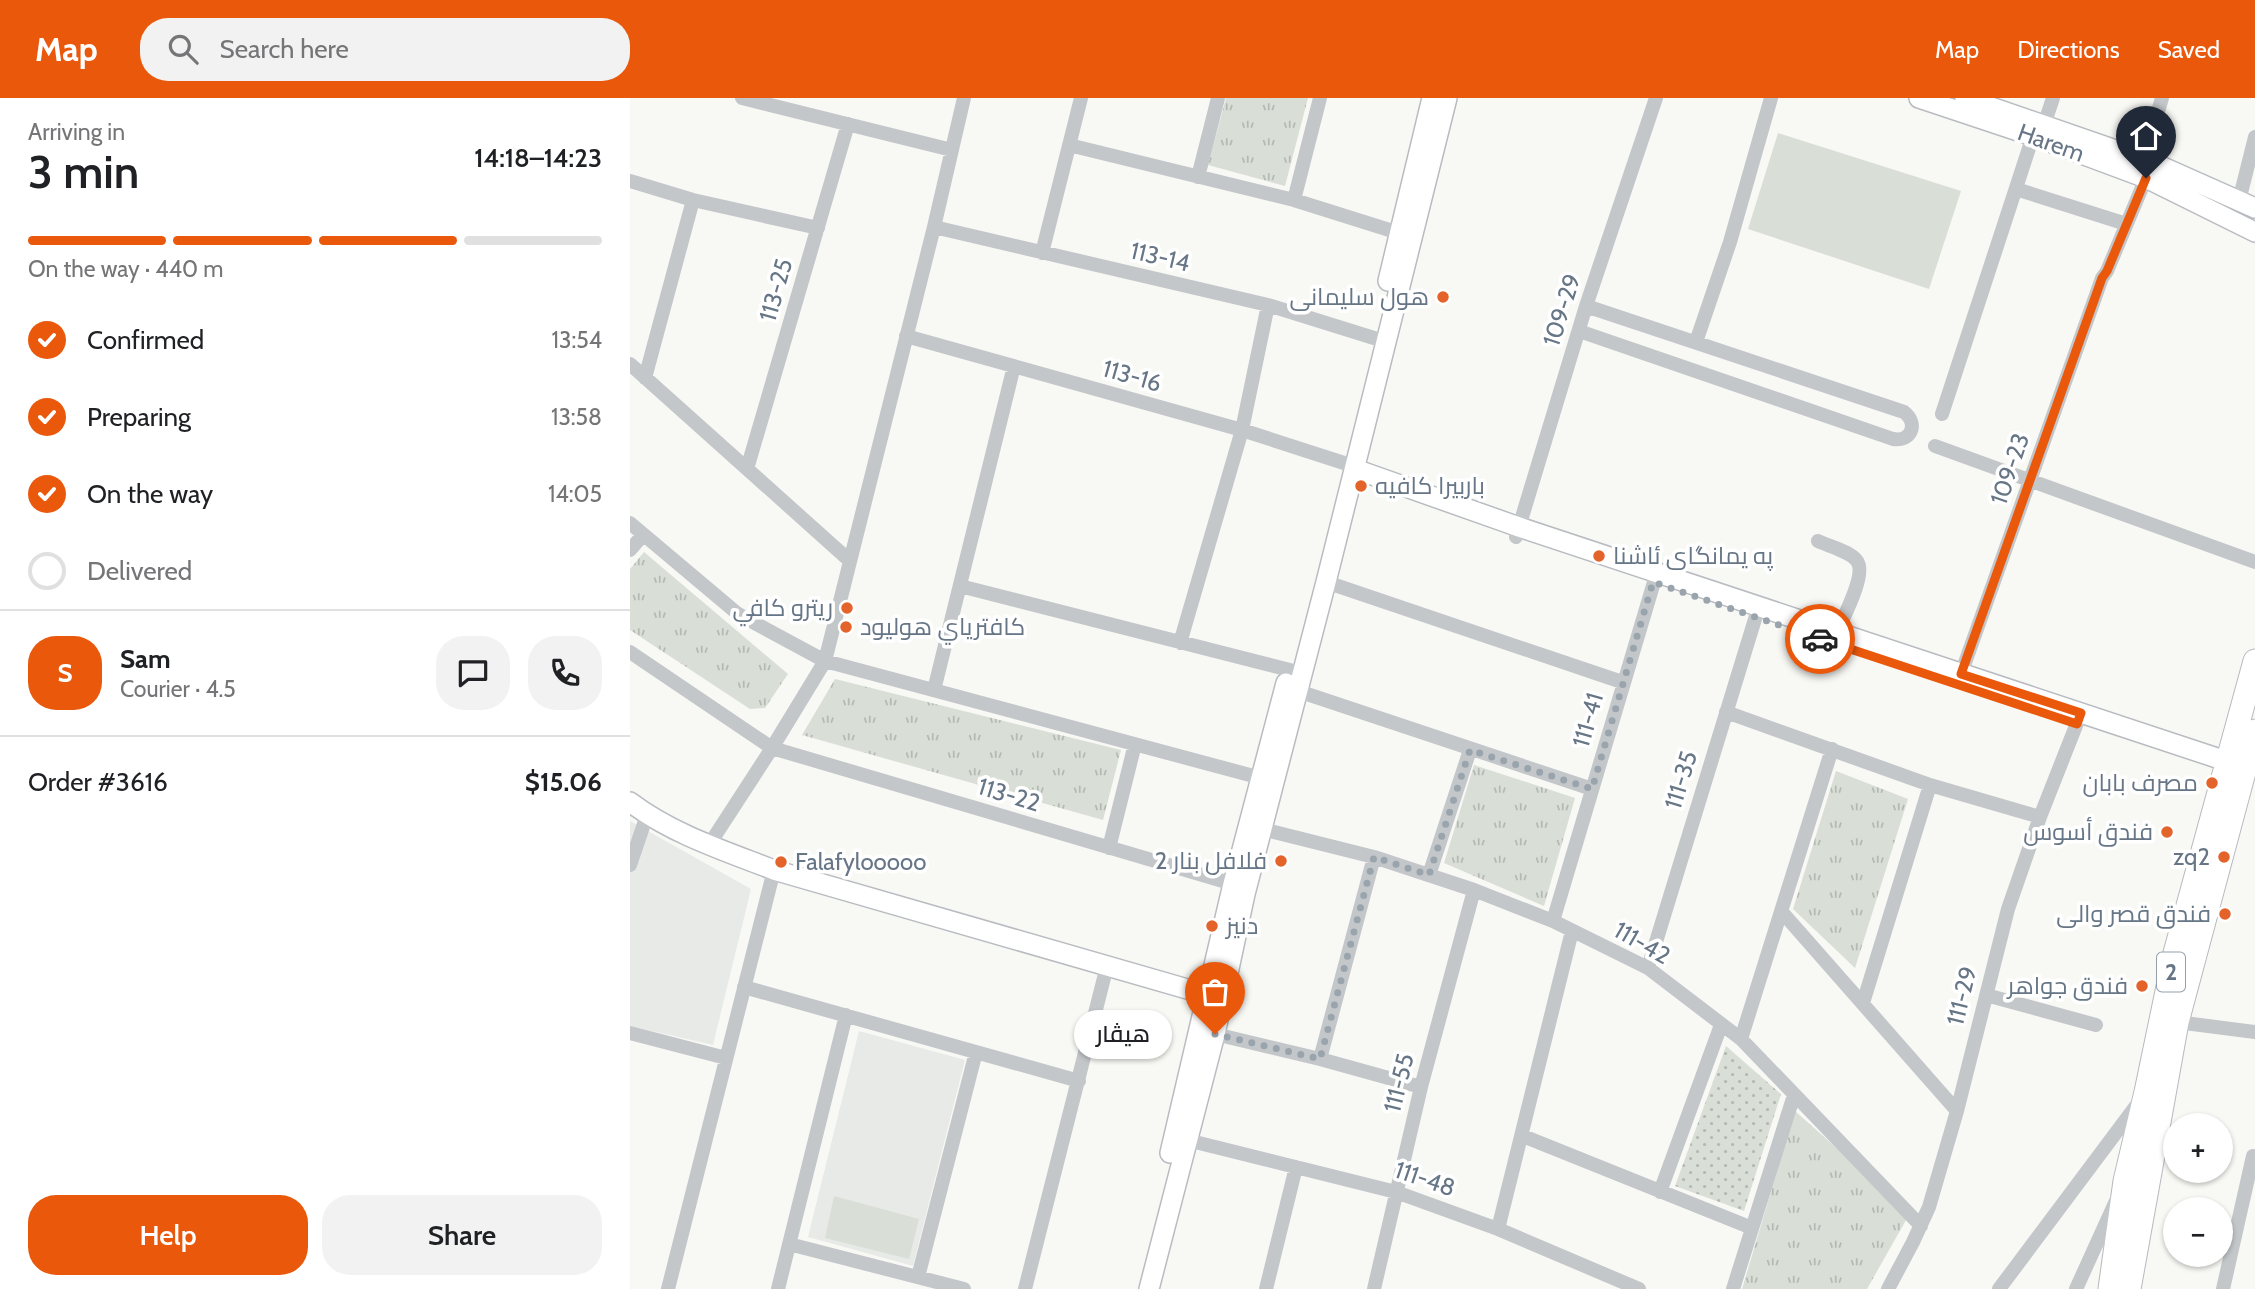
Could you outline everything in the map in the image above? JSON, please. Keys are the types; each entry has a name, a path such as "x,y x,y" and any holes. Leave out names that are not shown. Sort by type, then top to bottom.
{"main road":[{"path":"1149,1289 1326,582 1350,471 1374,338 1432,98"},
{"path":"1138,1289 1233,884 1290,670 1350,471 1447,98"},
{"name":"Harem","path":"1919,98 2039,133 2146,169 2255,232"},
{"name":"Harem","path":"1965,98 2039,133"},
{"path":"2146,169 2247,204"},
{"path":"1350,471 1518,532 2225,766"},
{"path":"1758,612 1837,632 2079,718"},
{"name":"2","path":"2110,1289 2125,1181 2175,953 2255,661"},
{"name":"2","path":"2129,1289 2177,1022 2255,731"},
{"path":"630,802 647,815 709,845 774,870 1208,995"}],"street":[{"path":"709,845 825,661 964,98"},
{"path":"1042,253 1081,98"},
{"path":"1198,177 1218,98"},
{"path":"1294,200 1320,98"},
{"name":"109-29","path":"1518,532 1586,306 1656,98"},
{"path":"1696,342 1730,242 1771,98"},
{"path":"1942,414 2016,189 2053,98"},
{"path":"2146,169 2162,98"},
{"path":"746,99 952,150"},
{"name":"113-25","path":"747,469 848,124"},
{"path":"2247,204 2255,137"},
{"path":"1069,145 1294,200 1399,233"},
{"name":"109-23","path":"2102,278 2101,271 2120,222 2146,169"},
{"name":"109-23","path":"1961,674 2102,278 2146,169"},
{"path":"630,181 693,200 818,228"},
{"path":"2016,189 2120,222"},
{"path":"645,378 693,200"},
{"name":"113-14","path":"934,227 1268,306 1374,338"},
{"path":"1180,643 1242,430 1268,306"},
{"path":"1579,331 1893,439 1900,441 1912,432 1913,424 1904,412 1586,306"},
{"name":"113-16","path":"906,336 1242,430 1350,471"},
{"path":"630,364 850,561"},
{"path":"935,686 1014,366"},
{"path":"1935,446 2255,562"},
{"path":"630,523 738,614 825,661 1261,778"},
{"path":"630,550 643,535"},
{"path":"1818,541 1858,561 1860,569 1858,581 1837,632"},
{"name":"111-41","path":"1553,921 1655,577"},
{"path":"1326,582 1622,682"},
{"path":"960,586 1290,670"},
{"name":"111-35","path":"1648,968 1758,612"},
{"name":"113-22","path":"630,652 772,748 1233,884"},
{"path":"1298,691 1592,789"},
{"path":"1726,712 1930,785 2040,817"},
{"name":"111-29","path":"1888,1289 1921,1226 1935,1188 2008,909 2079,718"},
{"path":"1109,848 1135,744"},
{"path":"1429,875 1470,750"},
{"path":"1741,1039 1832,750"},
{"path":"1863,1003 1930,785"},
{"path":"630,866 647,815"},
{"name":"111-42","path":"1262,829 1374,857 1474,890 1553,921 1648,968 1741,1039 1921,1226"},
{"path":"1320,1059 1374,857"},
{"path":"667,1289 774,870"},
{"name":"111-55","path":"1374,1289 1421,1087 1474,890"},
{"path":"1782,912 1957,1111"},
{"path":"1498,1229 1573,931"},
{"path":"1025,1289 1107,966"},
{"path":"744,987 1079,1081"},
{"path":"1986,995 2096,1026"},
{"path":"778,1289 846,1015"},
{"path":"2177,1022 2255,1032"},
{"path":"1660,1192 1721,1025"},
{"path":"630,1033 726,1058"},
{"path":"1215,1034 1421,1087"},
{"path":"918,1277 976,1052"},
{"path":"1999,1289 2146,1092"},
{"path":"1733,1289 1794,1095"},
{"path":"1523,1136 1752,1228"},
{"name":"111-48","path":"1187,1140 1396,1192 1498,1229 1630,1287"},
{"path":"2223,1289 2253,1156"},
{"path":"1266,1289 1296,1167"},
{"path":"2076,1289 2125,1181"},
{"path":"789,1244 964,1289"}],"shaded area":[{"path":"630,821 751,889 713,1045 630,1026"},
{"path":"859,1031 965,1060 913,1266 808,1237"}],"green space":[{"path":"1226,98 1308,98 1285,186 1208,165"},
{"path":"1778,133 1961,191 1929,289 1748,229"},
{"path":"644,552 788,674 765,708 750,709 630,630 630,569"},
{"path":"835,679 1121,750 1103,820 802,735"},
{"path":"1474,765 1575,798 1544,906 1444,863"},
{"path":"1836,771 1908,799 1855,968 1793,909"},
{"path":"1726,1046 1781,1094 1744,1211 1675,1186"},
{"path":"1795,1111 1910,1213 1867,1289 1742,1289"},
{"path":"834,1196 919,1219 909,1259 825,1238"}],"way so far":[{"path":"1215,1034 1320,1059 1374,857 1429,875 1470,750 1592,789 1653,582 1820,639"}],"place":[{"name":"هول سليمانى","path":"1443,297"},
{"name":"باربيرا كافيه","path":"1361,486"},
{"name":"په یمانگای ئاشنا","path":"1599,556"},
{"name":"ريترو كافي","path":"847,608"},
{"name":"كافترياي هوليود","path":"846,627"},
{"name":"مصرف بابان","path":"2212,783"},
{"name":"فندق أسوس","path":"2167,832"},
{"name":"zq2","path":"2224,857"},
{"name":"فلافل بنار 2","path":"1281,861"},
{"name":"Falafylooooo","path":"781,862"},
{"name":"فندق قصر والی","path":"2225,914"},
{"name":"دنيز","path":"1212,926"},
{"name":"فندق جواھر","path":"2142,986"},
{"name":"هيڤار","path":"1215,1034"}],"route":[{"path":"1820,639 2077,724 2081,713 1961,674 2080,336 2146,178"}]}
